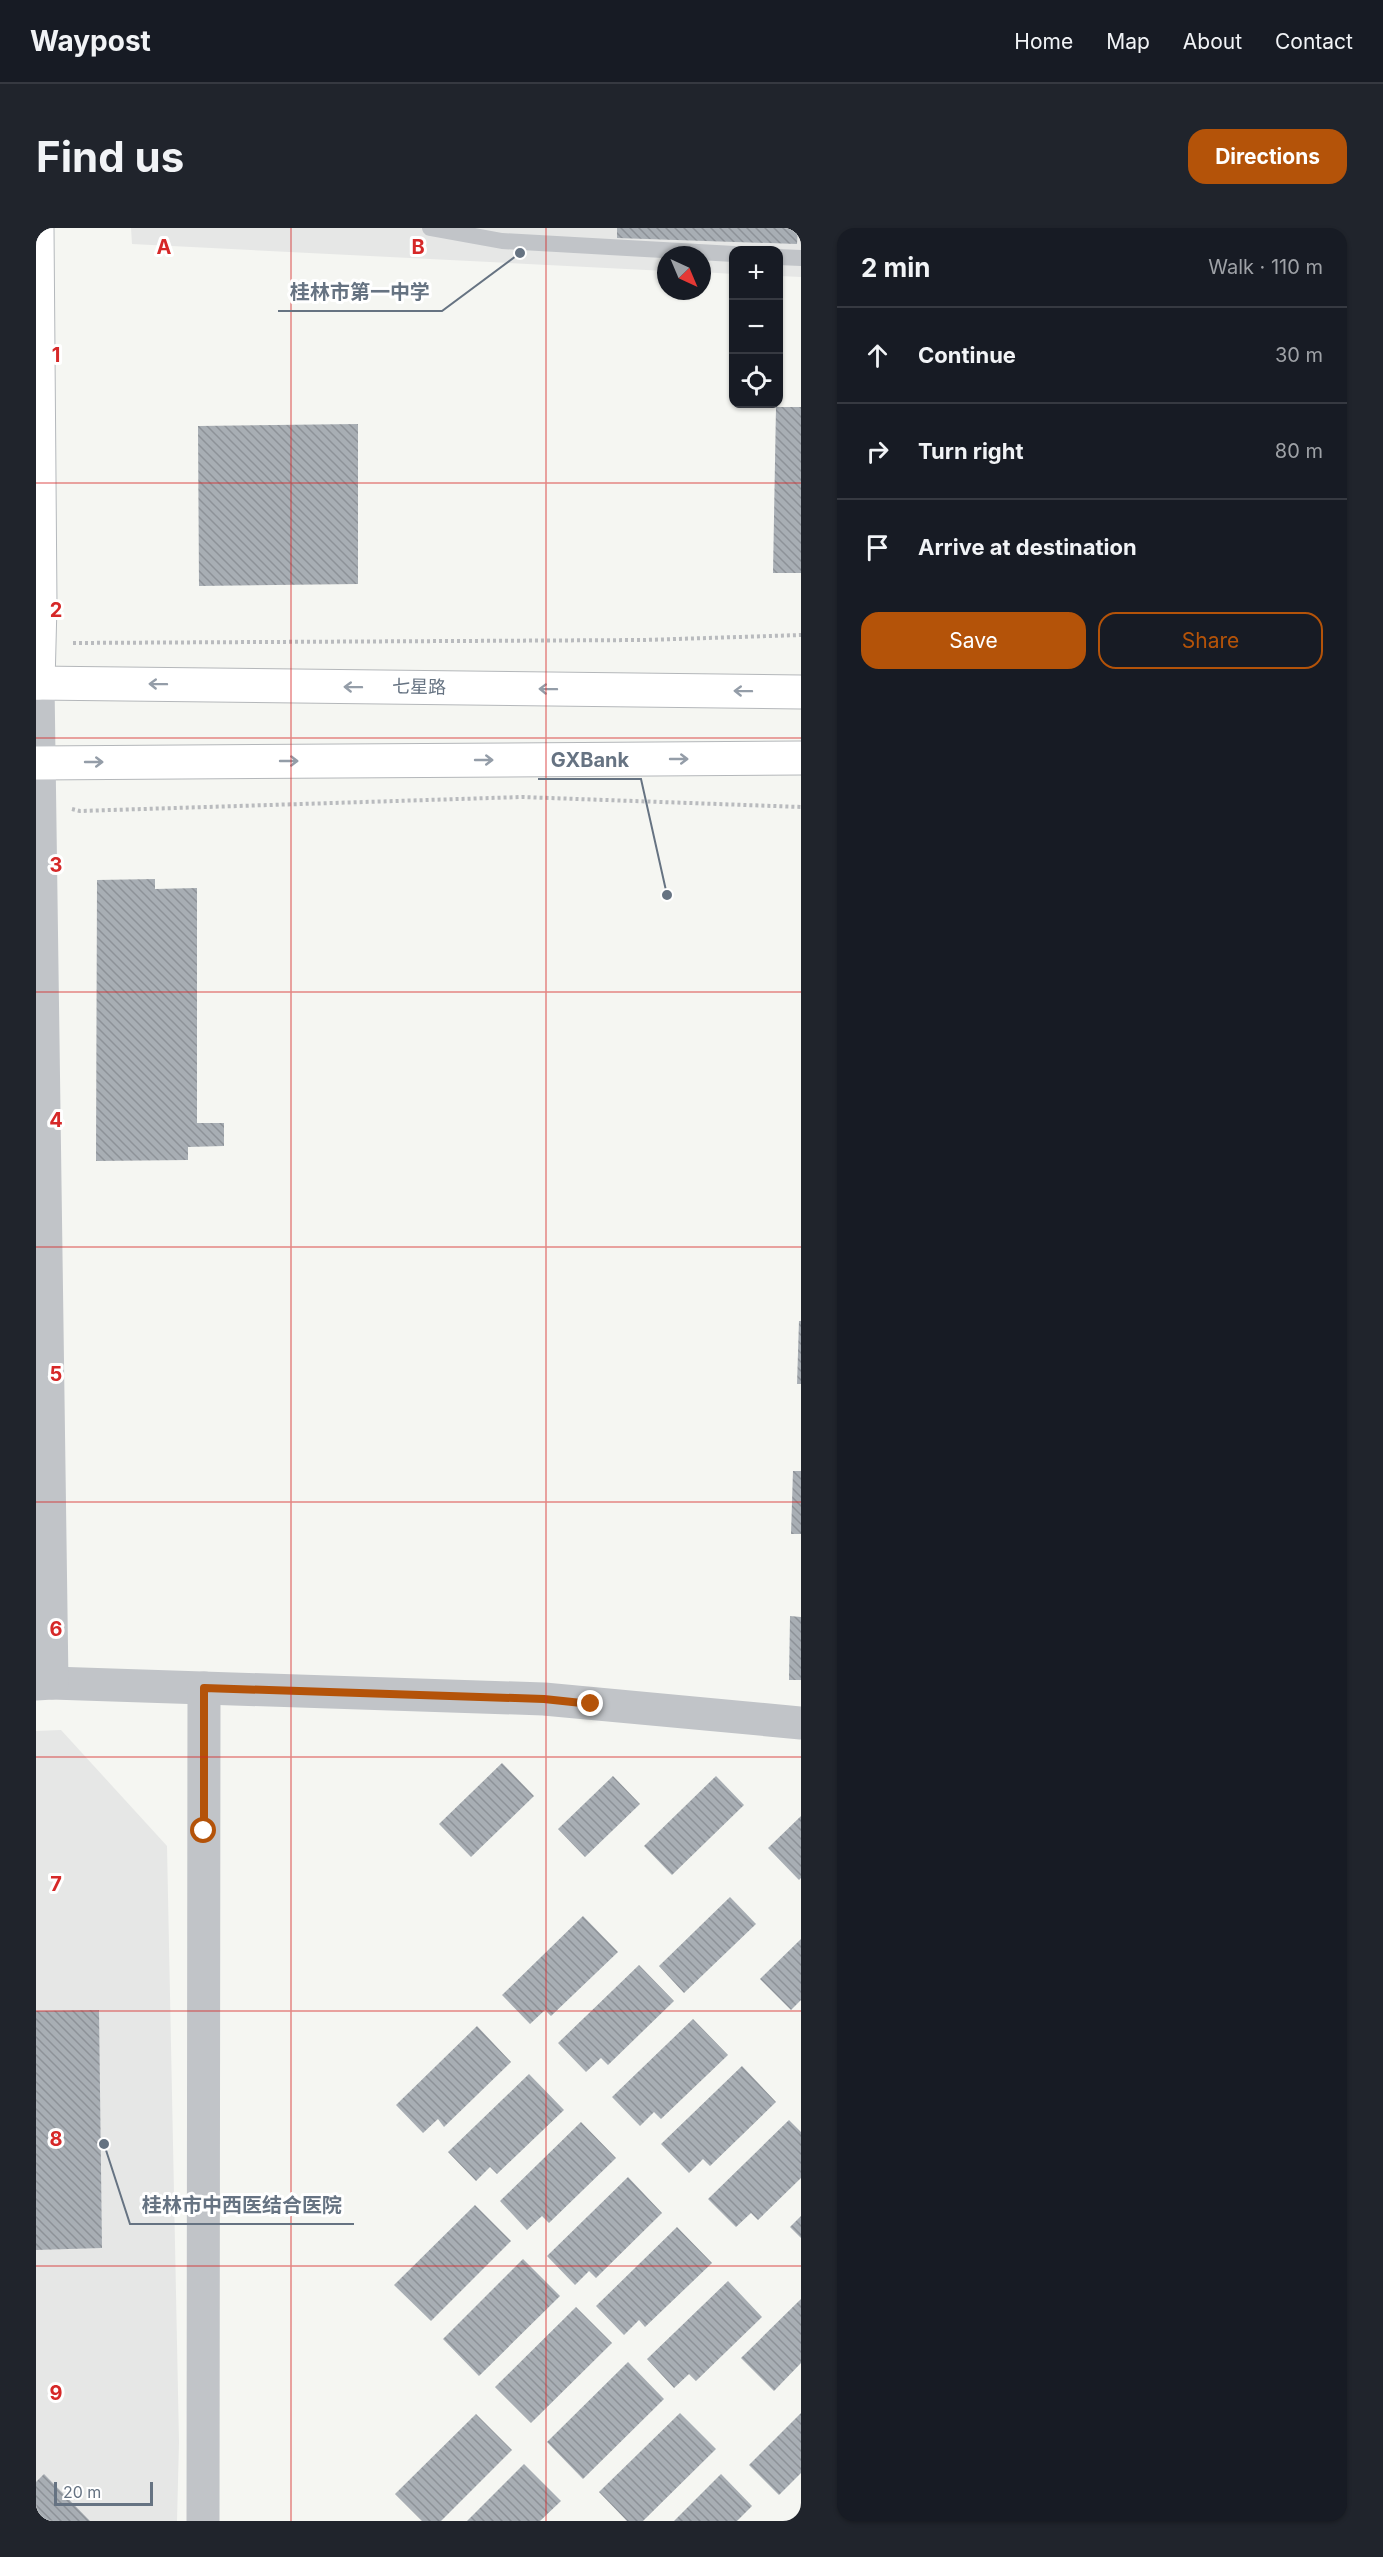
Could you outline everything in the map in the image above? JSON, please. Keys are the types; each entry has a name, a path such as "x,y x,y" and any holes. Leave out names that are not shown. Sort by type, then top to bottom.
{"main road":[{"path":"37,228 39,643 37,683"},
{"name":"七星路","path":"37,683 801,692"},
{"path":"37,762 801,758"}],"street":[{"path":"37,683 44,1683 544,1699 801,1723"},
{"path":"203,2521 204,1688"}],"lane":[{"path":"430,228 502,241 729,254"},
{"path":"783,257 801,258"}],"path":[{"path":"39,643 634,640 801,635"},
{"path":"39,802 80,811 522,797 801,807"}],"shaded area":[{"path":"131,228 801,228 801,277 783,276 783,246 729,246 729,274 711,273 711,246 657,246 657,271 132,244"},
{"path":"61,1730 167,1846 179,2442 177,2521 36,2521 36,1731"}],"building":[{"path":"617,228 798,228 797,244 617,238"},
{"path":"801,407 801,573 773,573 776,408"},
{"path":"358,424 358,584 199,586 198,426"},
{"path":"155,879 155,889 197,888 197,1123 224,1123 224,1146 188,1147 188,1160 96,1161 97,880"},
{"path":"799,1321 801,1321 801,1384 797,1384"},
{"path":"793,1471 801,1471 801,1534 791,1534"},
{"path":"790,1616 801,1617 801,1680 789,1680"},
{"path":"502,1763 534,1796 471,1857 439,1824"},
{"path":"613,1776 640,1804 585,1857 558,1829"},
{"path":"716,1776 744,1805 672,1875 644,1846"},
{"path":"801,1816 801,1878 799,1880 768,1848"},
{"path":"730,1897 756,1924 684,1993 659,1966"},
{"path":"583,1916 618,1952 551,2016 545,2010 530,2024 502,1995"},
{"path":"801,1939 801,2000 791,2010 760,1979"},
{"path":"639,1965 674,2001 608,2065 601,2058 586,2072 558,2043"},
{"path":"99,2010 102,2248 36,2250 36,2011"},
{"path":"693,2019 728,2055 661,2119 654,2112 640,2126 612,2097"},
{"path":"477,2026 511,2062 444,2127 438,2119 423,2133 396,2105"},
{"path":"742,2066 776,2102 710,2166 703,2159 689,2173 661,2144"},
{"path":"529,2074 564,2110 497,2174 490,2167 476,2181 448,2152"},
{"path":"789,2120 801,2132 801,2178 758,2220 751,2213 736,2227 708,2199"},
{"path":"581,2122 616,2158 549,2223 542,2216 527,2230 500,2201"},
{"path":"628,2177 662,2213 596,2278 589,2271 575,2285 547,2256"},
{"path":"475,2205 511,2241 431,2321 394,2285"},
{"path":"801,2216 801,2238 790,2227"},
{"path":"677,2227 712,2263 645,2327 639,2320 624,2335 596,2306"},
{"path":"523,2259 560,2296 479,2376 443,2339"},
{"path":"728,2281 762,2317 696,2381 689,2374 674,2388 647,2359"},
{"path":"801,2299 801,2363 774,2391 741,2358"},
{"path":"576,2307 612,2343 531,2423 495,2387"},
{"path":"628,2362 664,2399 583,2479 547,2442"},
{"path":"680,2413 716,2449 643,2521 627,2521 599,2492"},
{"path":"801,2413 801,2473 779,2495 749,2465"},
{"path":"476,2414 512,2450 441,2521 422,2521 395,2494"},
{"path":"524,2464 561,2501 540,2521 467,2521"},
{"path":"44,2474 90,2521 36,2521 36,2482"},
{"path":"721,2474 752,2506 737,2521 674,2521"}],"place":[{"name":"桂林市第一中学","path":"520,253"},
{"name":"GXBank","path":"667,895"},
{"name":"桂林市中西医结合医院","path":"104,2144"}],"route":[{"path":"204,1831 204,1688 544,1699 591,1704"}]}
